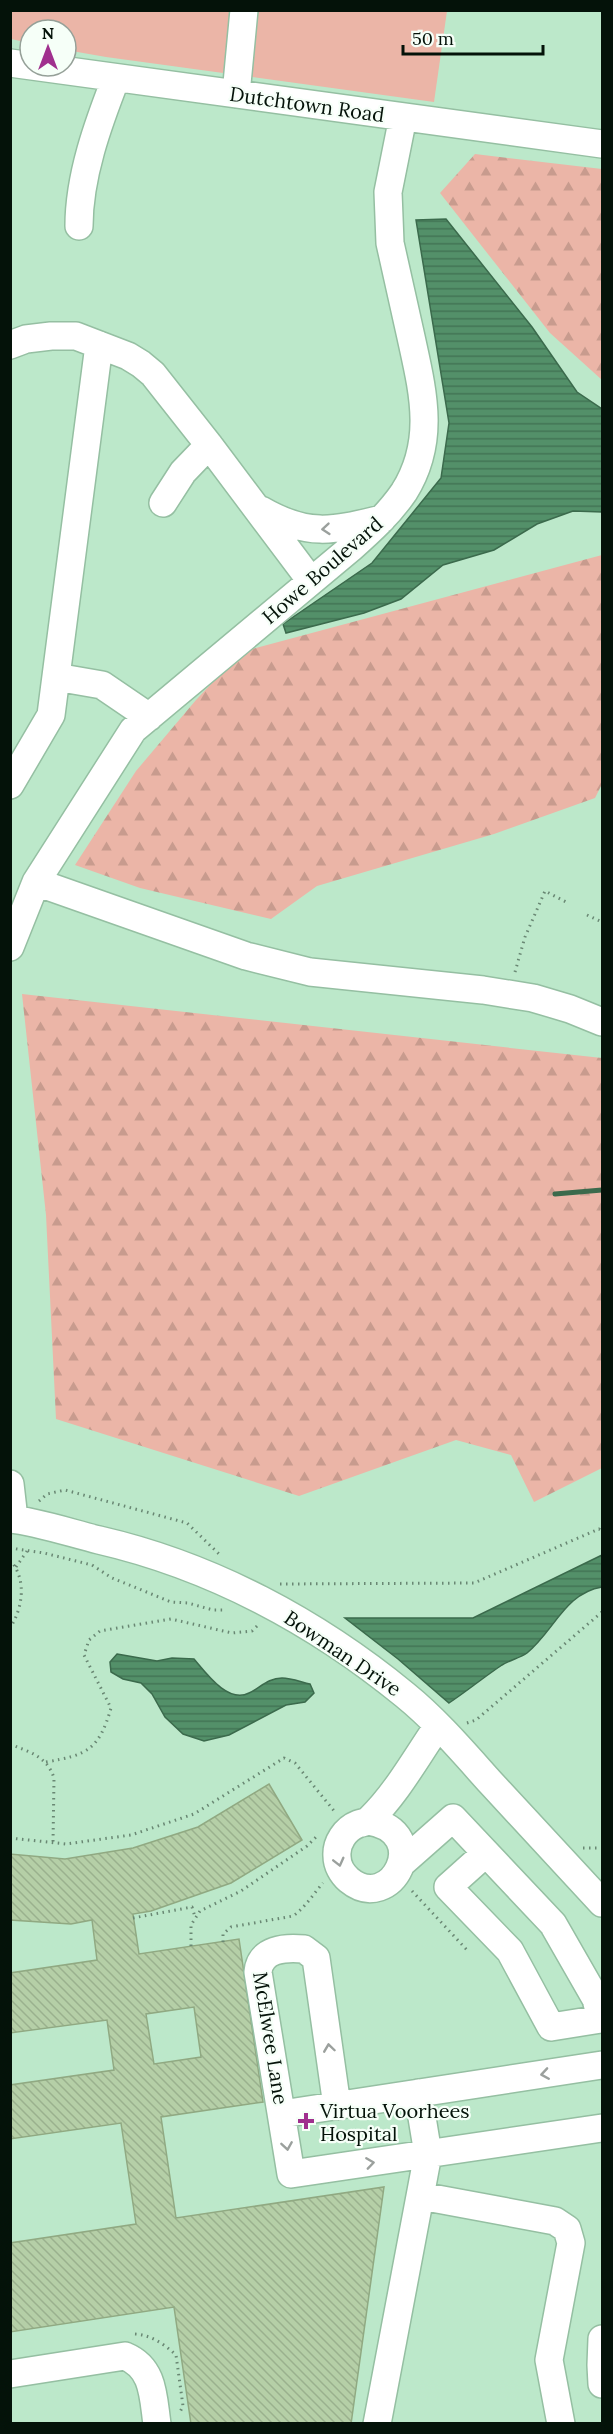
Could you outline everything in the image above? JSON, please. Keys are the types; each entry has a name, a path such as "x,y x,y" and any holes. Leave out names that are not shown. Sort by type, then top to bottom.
{"street":[{"path":"236,94 244,10"},
{"name":"Dutchtown Road","path":"10,63 603,144"},
{"path":"79,226 81,192 104,108 116,78"},
{"name":"Howe Boulevard","path":"10,946 36,882 133,730 383,519 404,491 416,467 424,440 425,420 421,382 390,243 388,219 388,192 403,117"},
{"path":"10,345 26,339 76,336 128,356 153,374 311,581"},
{"path":"10,785 51,716 99,345"},
{"path":"163,503 183,472 209,445"},
{"path":"257,508 279,521 300,528 318,530 348,527 383,519"},
{"path":"56,677 102,685 149,717"},
{"path":"36,882 246,956 310,972 511,994 550,1003 603,1022"},
{"path":"10,1484 12,1519"},
{"name":"Bowman Drive","path":"12,1519 137,1549 189,1566 239,1588 298,1620 350,1653 406,1696 450,1724 603,1903"},
{"path":"368,1821 450,1724"},
{"path":"402,1863 403,1851 396,1834 381,1823 368,1821 349,1829 338,1846 336,1857 344,1876 361,1887 372,1888 391,1881 402,1863 453,1818 553,1924 596,1999 601,2019 551,2027 510,1951 448,1887 486,1853"},
{"name":"McElwee Lane","path":"336,2106 316,1958 304,1949 271,1952 264,1955 259,1962 258,1972 291,2175 603,2128"},
{"path":"282,2114 603,2065"},
{"path":"378,2424 428,2154 418,2093"},
{"path":"420,2196 555,2221 567,2229 571,2243 549,2360 561,2424"},
{"path":"603,2339 600,2365 603,2384"},
{"path":"10,2374 125,2356 135,2360 149,2375 157,2424"}],"path":[{"path":"511,994 525,937 545,891 568,903"},
{"path":"587,915 603,922"},
{"path":"269,1584 474,1583 599,1529 603,1531"},
{"path":"10,1548 44,1553 92,1565 111,1578 171,1602 188,1603 213,1610 234,1610"},
{"path":"10,1560 16,1566 22,1596 16,1619 10,1628"},
{"path":"450,1724 476,1720 603,1612"},
{"path":"46,1761 78,1756 94,1744 106,1727 111,1708 84,1655 88,1640 94,1635 107,1629 171,1619 232,1633 252,1631 263,1619"},
{"path":"10,1744 46,1761 54,1778 53,1843"},
{"path":"10,1838 66,1844 131,1835 194,1814 284,1758 295,1763 339,1816"},
{"path":"195,1917 208,1906 241,1891 307,1846 321,1833"},
{"path":"223,1942 223,1934 231,1927 293,1916 327,1880"},
{"path":"133,1918 192,1907 195,1917 190,1934 191,1946"}],"green space":[{"path":"10,11 447,11 434,102 78,52 78,18 18,18 18,40 11,39"},
{"path":"475,154 602,169 602,380 550,333 440,193"},
{"path":"602,555 602,784 595,798 494,834 317,886 271,919 140,888 75,865 136,771 196,700 241,652"},
{"path":"22,994 602,1058 602,1468 534,1502 511,1455 456,1440 299,1496 56,1419 46,1215"}],"shaded area":[{"path":"446,219 532,327 577,392 602,409 602,512 573,511 537,524 494,550 443,565 401,599 364,613 286,633 283,624 372,563 441,478 449,423 416,220"},
{"path":"602,1555 602,1587 578,1597 527,1653 502,1665 449,1703 345,1618 473,1618"},
{"path":"117,1654 157,1661 172,1658 194,1659 211,1679 233,1694 249,1693 277,1678 310,1684 314,1693 305,1702 286,1705 229,1735 204,1741 183,1734 165,1717 152,1694 141,1683 123,1679 111,1672 110,1662"}],"building":[{"name":"Virtua Voorhees Hospital","path":"269,1784 302,1840 231,1883 151,1911 133,1914 139,1954 239,1939 263,2102 161,2117 176,2218 384,2187 351,2424 191,2424 174,2307 10,2332 10,2243 136,2224 121,2123 10,2139 10,2085 114,2070 107,2020 10,2033 10,1973 97,1960 92,1920 71,1924 10,1920 10,1854 65,1859 133,1848 198,1827","holes":["194,2007 201,2057 154,2064 146,2014"]}],"waterway":[{"path":"555,1194 602,1190"}],"place":[{"name":"Virtua Voorhees Hospital","path":"306,2121"}]}
